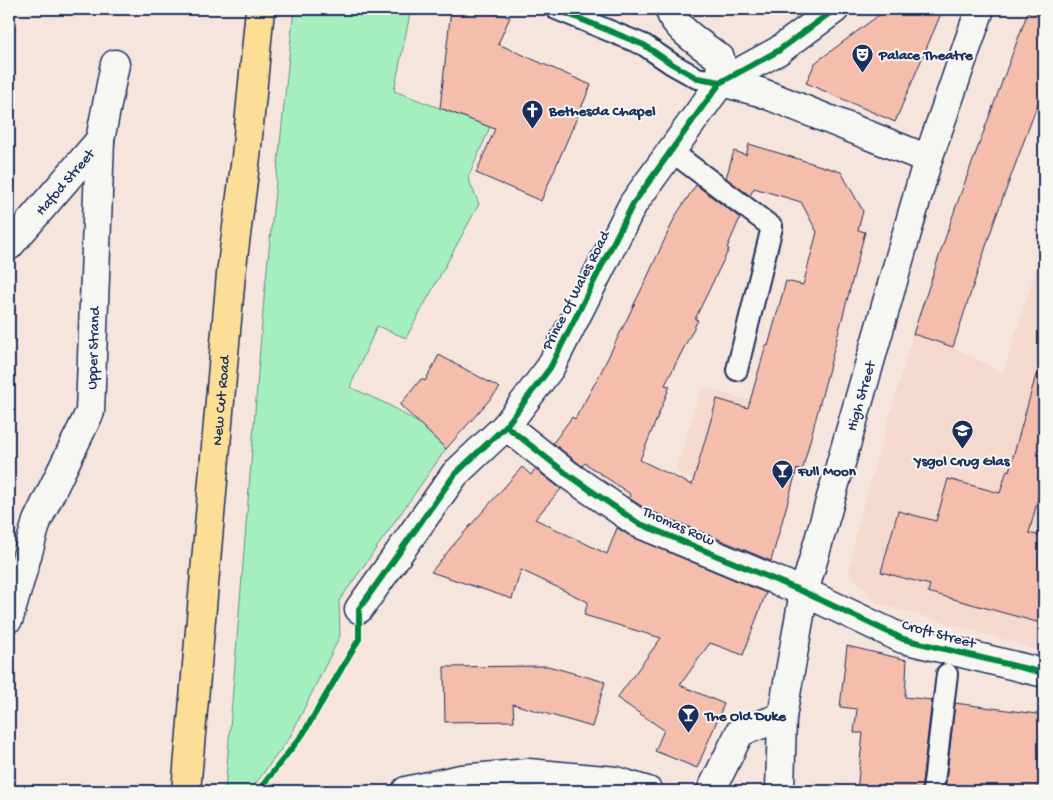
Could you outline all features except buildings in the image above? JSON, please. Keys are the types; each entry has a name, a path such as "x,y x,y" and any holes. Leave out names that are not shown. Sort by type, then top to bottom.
{"main road":[{"name":"New Cut Road","path":"186,791 231,274 246,157 260,9"}],"street":[{"path":"670,9 670,13 682,29 720,58 721,82 760,92 928,159"},
{"name":"Prince Of Wales Road","path":"359,609 455,474 506,426 550,368 633,204 721,82 778,51 835,9"},
{"name":"High Street","path":"780,791 782,717 804,592 928,159 980,9"},
{"name":"Upper Strand","path":"9,618 37,521 90,412 100,140 116,64"},
{"name":"Hafod Street","path":"9,246 100,140"},
{"name":"Thomas Row","path":"506,426 567,474 638,523 804,592"},
{"name":"Croft Street","path":"804,592 903,639 1044,674"},
{"path":"711,791 740,732 782,717"},
{"path":"406,791 462,779 528,773 616,781 648,791"}],"lane":[{"path":"556,9 644,45 697,78 721,82"},
{"path":"671,151 772,227 737,370"},
{"path":"933,791 946,674"}],"shaded area":[{"name":"Ysgol Crug Glas","path":"1043,246 1044,654 1019,644 876,603 849,573 857,528 913,334 953,347 1003,373"},
{"path":"702,387 816,419 802,471 797,469 743,501 675,471"}],"green space":[{"path":"294,9 411,9 394,91 490,127 468,178 479,204 406,338 377,326 350,387 389,405 420,424 446,449 339,601 340,636 290,737 250,791 225,791 264,298"}],"cycle path":[{"path":"556,9 644,45 697,78 721,82"},
{"path":"258,791 303,734 359,639 359,609 455,474 506,426 550,368 633,204 703,106 721,82 778,51 835,9"},
{"path":"506,426 567,474 638,523 804,592 903,639 1044,673"}],"place":[{"name":"Palace Theatre","path":"863,73"},
{"name":"Bethesda Chapel","path":"533,129"},
{"name":"Ysgol Crug Glas","path":"962,450"},
{"name":"Full Moon","path":"782,489"},
{"name":"The Old Duke","path":"689,734"}]}
